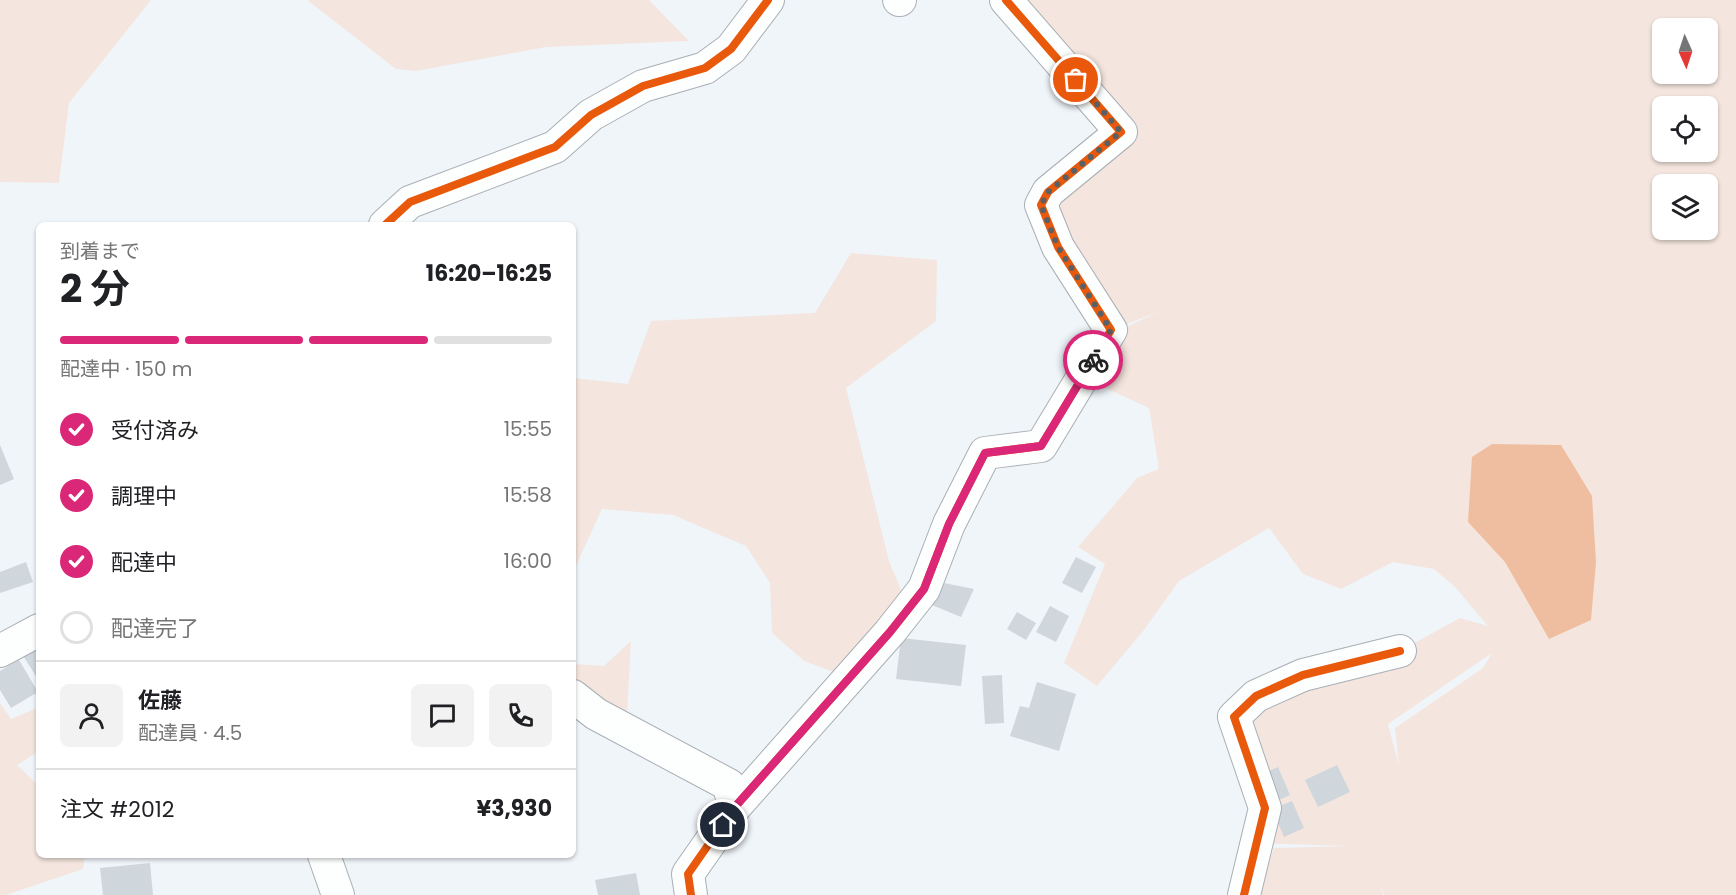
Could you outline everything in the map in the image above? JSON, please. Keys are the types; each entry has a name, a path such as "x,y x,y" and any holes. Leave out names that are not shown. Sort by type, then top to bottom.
{"street":[{"path":"388,222 410,202 555,147 591,115 643,86 705,68 731,49 768,0"},
{"path":"691,895 688,874 734,808 890,632 924,589 949,524 985,453 1041,446 1111,330 1058,247 1041,205 1048,192 1121,132 1006,0"},
{"path":"0,651 36,632"},
{"path":"1244,895 1265,808 1234,717 1256,696 1303,675 1400,651"},
{"path":"576,698 596,714 729,785 734,808"},
{"path":"325,858 338,895"}],"shaded area":[{"path":"0,0 151,0 69,103 59,183 0,182"},
{"path":"307,0 649,0 689,41 546,47 416,71 396,69"},
{"path":"1006,0 1736,0 1736,895 1384,895 1380,882 1383,895 1257,895 1274,848 1351,846 1257,843 1234,717 1400,651 1460,618 1488,626 1455,587 1434,569 1393,562 1341,589 1303,574 1269,528 1179,581 1144,630 1097,686 1064,663 1105,564 1078,547 1137,478 1159,469 1149,408 1082,377 1118,331 1158,312 1111,330 1038,208 1121,132","holes":["1492,653 1483,668 1395,728 1399,766 1388,724"]},
{"path":"851,253 937,260 936,321 846,388 889,561 907,604 845,676 804,661 772,633 770,583 746,546 673,515 602,509 576,565 576,378 628,384 651,321 815,313"},
{"path":"1492,444 1561,445 1592,496 1596,562 1591,620 1549,639 1505,562 1468,522 1472,457"},
{"path":"631,641 627,715 576,714 576,664 604,666"},
{"path":"0,703 11,719 36,708 36,753 17,765 36,783 36,858 85,858 83,869 0,895"}],"building":[{"path":"0,445 14,479 0,485"},
{"path":"1076,557 1096,567 1082,593 1062,583"},
{"path":"26,562 33,582 0,593 0,572"},
{"path":"944,583 974,589 961,617 932,605"},
{"path":"1050,606 1069,616 1056,642 1036,632"},
{"path":"1017,612 1036,623 1026,640 1007,629"},
{"path":"901,638 966,645 961,686 896,679"},
{"path":"36,646 36,676 22,654"},
{"path":"19,660 36,689 36,693 11,708 0,690 0,671"},
{"path":"1002,675 1004,723 985,724 982,676"},
{"path":"1037,682 1076,694 1059,751 1010,736 1020,706 1029,708"},
{"path":"1337,765 1350,792 1318,807 1305,780"},
{"path":"1278,767 1290,795 1270,804 1258,776"},
{"path":"1292,801 1304,828 1284,837 1272,809"},
{"path":"150,863 153,895 103,895 100,868"},
{"path":"636,873 640,895 598,895 595,880"}],"cycle path":[{"path":"388,222 410,202 555,147 591,115 643,86 705,68 731,49 768,0"},
{"path":"691,895 688,874 734,808 890,632 924,589 949,524 985,453 1041,446 1111,330 1058,247 1041,205 1048,192 1121,132 1006,0"},
{"path":"1244,895 1265,808 1234,717 1256,696 1303,675 1400,651"}],"way so far":[{"path":"1076,80 1121,132 1048,192 1041,205 1058,247 1111,330 1093,360"}],"route":[{"path":"723,825 734,808 890,632 924,589 949,524 985,453 1041,446 1093,360"}]}
